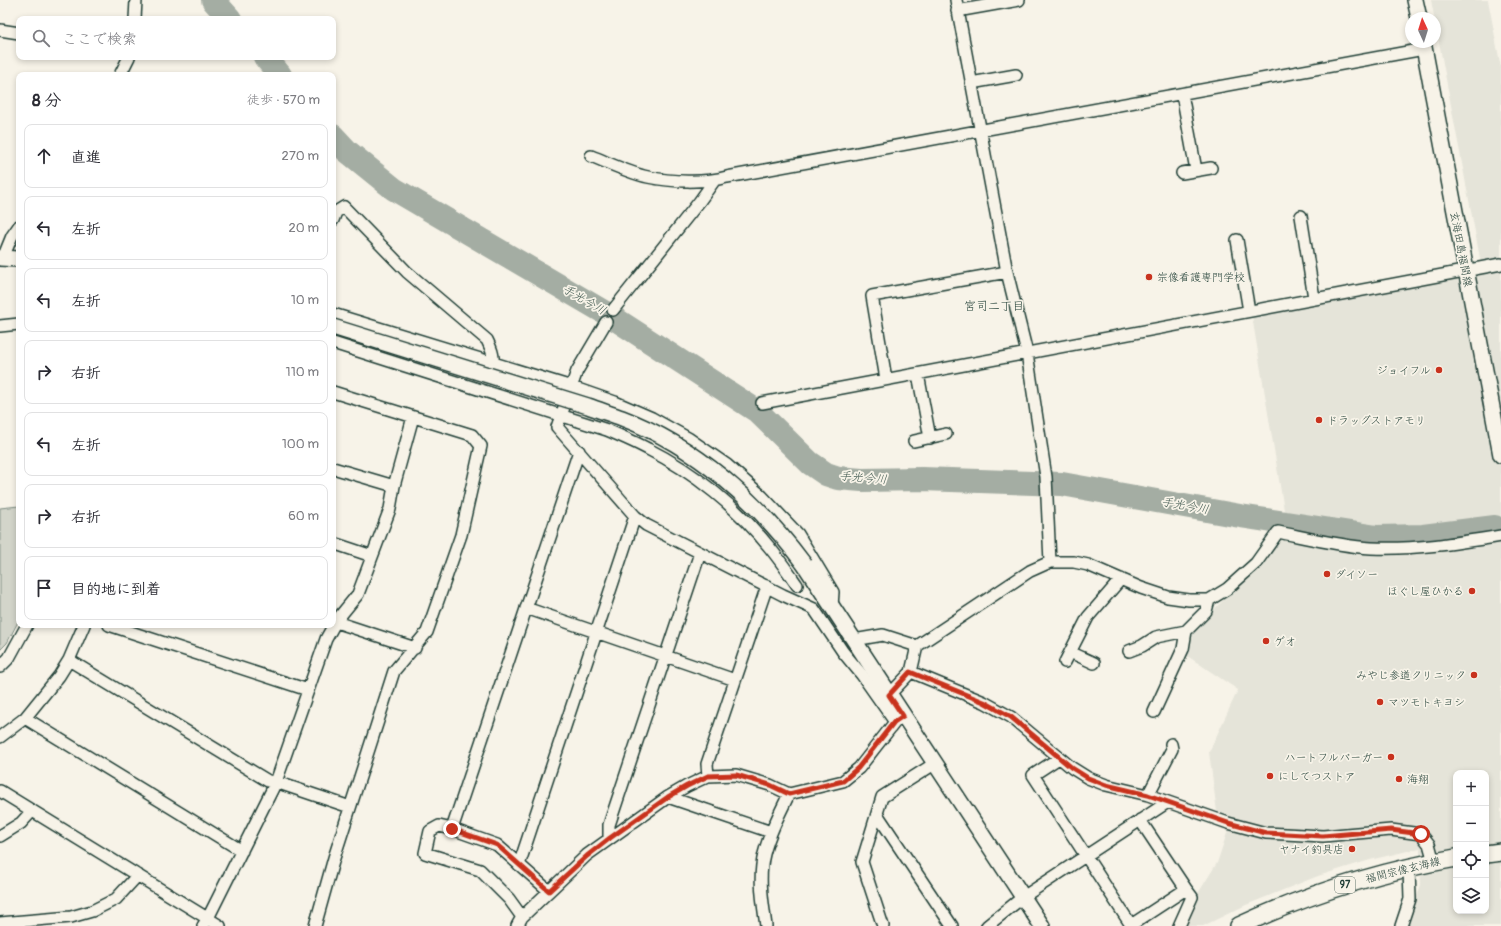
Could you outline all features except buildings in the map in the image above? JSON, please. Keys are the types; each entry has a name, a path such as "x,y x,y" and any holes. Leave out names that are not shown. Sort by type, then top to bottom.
{"main road":[{"path":"1489,854 1501,852"},
{"name":"福間宗像玄海線","path":"1239,926 1326,891 1410,868 1453,859"}],"street":[{"path":"135,16 136,0"},
{"path":"1019,0 956,6 1007,272 1027,352 1046,477 1050,562"},
{"path":"1415,0 1417,12"},
{"path":"0,30 16,33"},
{"path":"591,156 648,178 714,181 727,177 1182,94 1409,48"},
{"name":"玄海田島福間線","path":"1425,48 1465,271 1498,418 1501,455"},
{"path":"122,72 128,60"},
{"path":"971,83 1016,75"},
{"path":"1182,94 1196,170"},
{"path":"1182,173 1211,168"},
{"path":"613,310 714,181"},
{"path":"336,212 344,207 407,272 487,340 492,350 494,363 486,392"},
{"path":"1301,216 1314,298"},
{"path":"16,230 1,258 16,259"},
{"path":"1237,240 1249,311"},
{"path":"762,403 1501,264"},
{"path":"886,379 872,296 1007,272"},
{"path":"336,315 572,387 615,402 652,418 688,438 727,465 762,496 798,534 834,592 832,608"},
{"path":"606,322 577,371 557,427 635,516 646,525 783,595 814,609 843,652 899,719 934,764 1042,926"},
{"path":"0,326 16,324"},
{"path":"336,328 588,406 624,419 659,435 694,456 736,489 762,512 786,541 854,640 889,695 899,719"},
{"path":"336,345 562,415 607,430 649,449 691,474 721,498 770,548 797,585"},
{"path":"918,374 930,438"},
{"path":"314,926 350,807 394,672 427,632 461,535 482,446 472,434 336,393"},
{"path":"336,619 358,594 390,509 394,486 413,417"},
{"path":"914,441 946,434"},
{"path":"452,829 579,451"},
{"path":"336,469 394,486"},
{"path":"519,864 635,516"},
{"path":"889,695 910,672 917,646 1030,571 1050,562 1074,562 1081,564 1168,597 1189,600 1209,600 1227,589 1256,563 1278,532 1371,548 1411,548 1501,536"},
{"path":"336,545 372,556"},
{"path":"610,838 609,825 700,553"},
{"path":"783,595 797,585 807,570"},
{"path":"1065,662 1088,617 1121,579"},
{"path":"708,776 707,764 766,586"},
{"path":"1129,652 1156,638 1186,631 1206,611 1209,600"},
{"path":"526,608 735,680"},
{"path":"336,622 415,648"},
{"path":"0,667 9,658 25,628"},
{"path":"0,738 25,718 59,676 69,660 83,628"},
{"path":"117,628 308,690"},
{"path":"205,922 276,782 331,628"},
{"path":"1154,712 1183,649 1186,631"},
{"path":"854,640 883,635 917,646"},
{"path":"1070,652 1094,663"},
{"path":"69,660 268,781 276,782 350,807"},
{"path":"910,672 984,702 1011,717 1059,758 1088,778 1106,785 1148,795 1228,823 1266,833 1323,836 1391,830 1421,834 1430,844 1434,862"},
{"path":"25,718 242,850"},
{"path":"549,891 497,845 439,826 430,831 425,853 480,870 509,899 519,921 587,856 668,797 708,776 736,775 770,785 789,794 843,781 858,768 899,719"},
{"path":"1148,795 1172,749 1171,744"},
{"path":"1059,758 1033,775 1131,925 1186,890"},
{"path":"883,926 862,862 882,797 934,764"},
{"path":"0,791 138,876 205,922 220,926"},
{"path":"766,926 761,884 764,855 771,832 789,794"},
{"path":"668,797 771,832"},
{"path":"987,926 1023,897 1168,802"},
{"path":"0,836 21,822 32,811"},
{"path":"877,814 952,926"},
{"path":"1140,820 1192,897 1179,926"},
{"path":"1400,926 1410,899 1410,868"},
{"path":"0,923 71,917 92,911 116,899 138,876"}],"shaded area":[{"path":"1431,0 1488,0 1501,68 1501,926 1406,926 1421,885 1420,848 1370,860 1318,876 1246,905 1203,926 1183,926 1197,895 1217,863 1228,830 1217,812 1209,752 1238,690 1186,655 1192,631 1255,569 1282,538 1287,528 1252,316 1483,274 1440,48 1441,12 1433,12"},
{"path":"16,506 16,626 7,643 0,650 0,508"}],"waterway":[{"name":"手光今川","path":"213,0 227,16"},
{"name":"手光今川","path":"268,60 278,72"},
{"name":"手光今川","path":"336,139 347,151 394,189 609,315 757,411 810,463 826,474 838,478 862,480 922,479 1062,484 1240,516 1377,537 1423,536 1495,527"}],"place":[{"name":"宗像看護専門学校","path":"1149,277"},
{"name":"ジョイフル","path":"1439,370"},
{"name":"ドラッグストアモリ","path":"1319,420"},
{"name":"ダイソー","path":"1327,574"},
{"name":"ほぐし屋ひかる","path":"1472,591"},
{"name":"ゲオ","path":"1266,641"},
{"name":"みやじ参道クリニック","path":"1474,675"},
{"name":"マツモトキヨシ","path":"1380,702"},
{"name":"ハートフルバーガー","path":"1391,757"},
{"name":"にしてつストア","path":"1270,776"},
{"name":"海翔","path":"1399,779"},
{"name":"ヤナイ釣具店","path":"1352,849"}],"district":[{"name":"宮司二丁目","path":"994,306"}],"route":[{"path":"452,829 497,845 549,891 587,856 610,838 668,797 708,776 736,775 770,785 789,794 843,781 858,768 894,722 903,716 889,695 910,672 984,702 1011,717 1072,768 1088,778 1106,785 1148,795 1228,823 1266,833 1323,836 1391,830 1421,834"}]}
